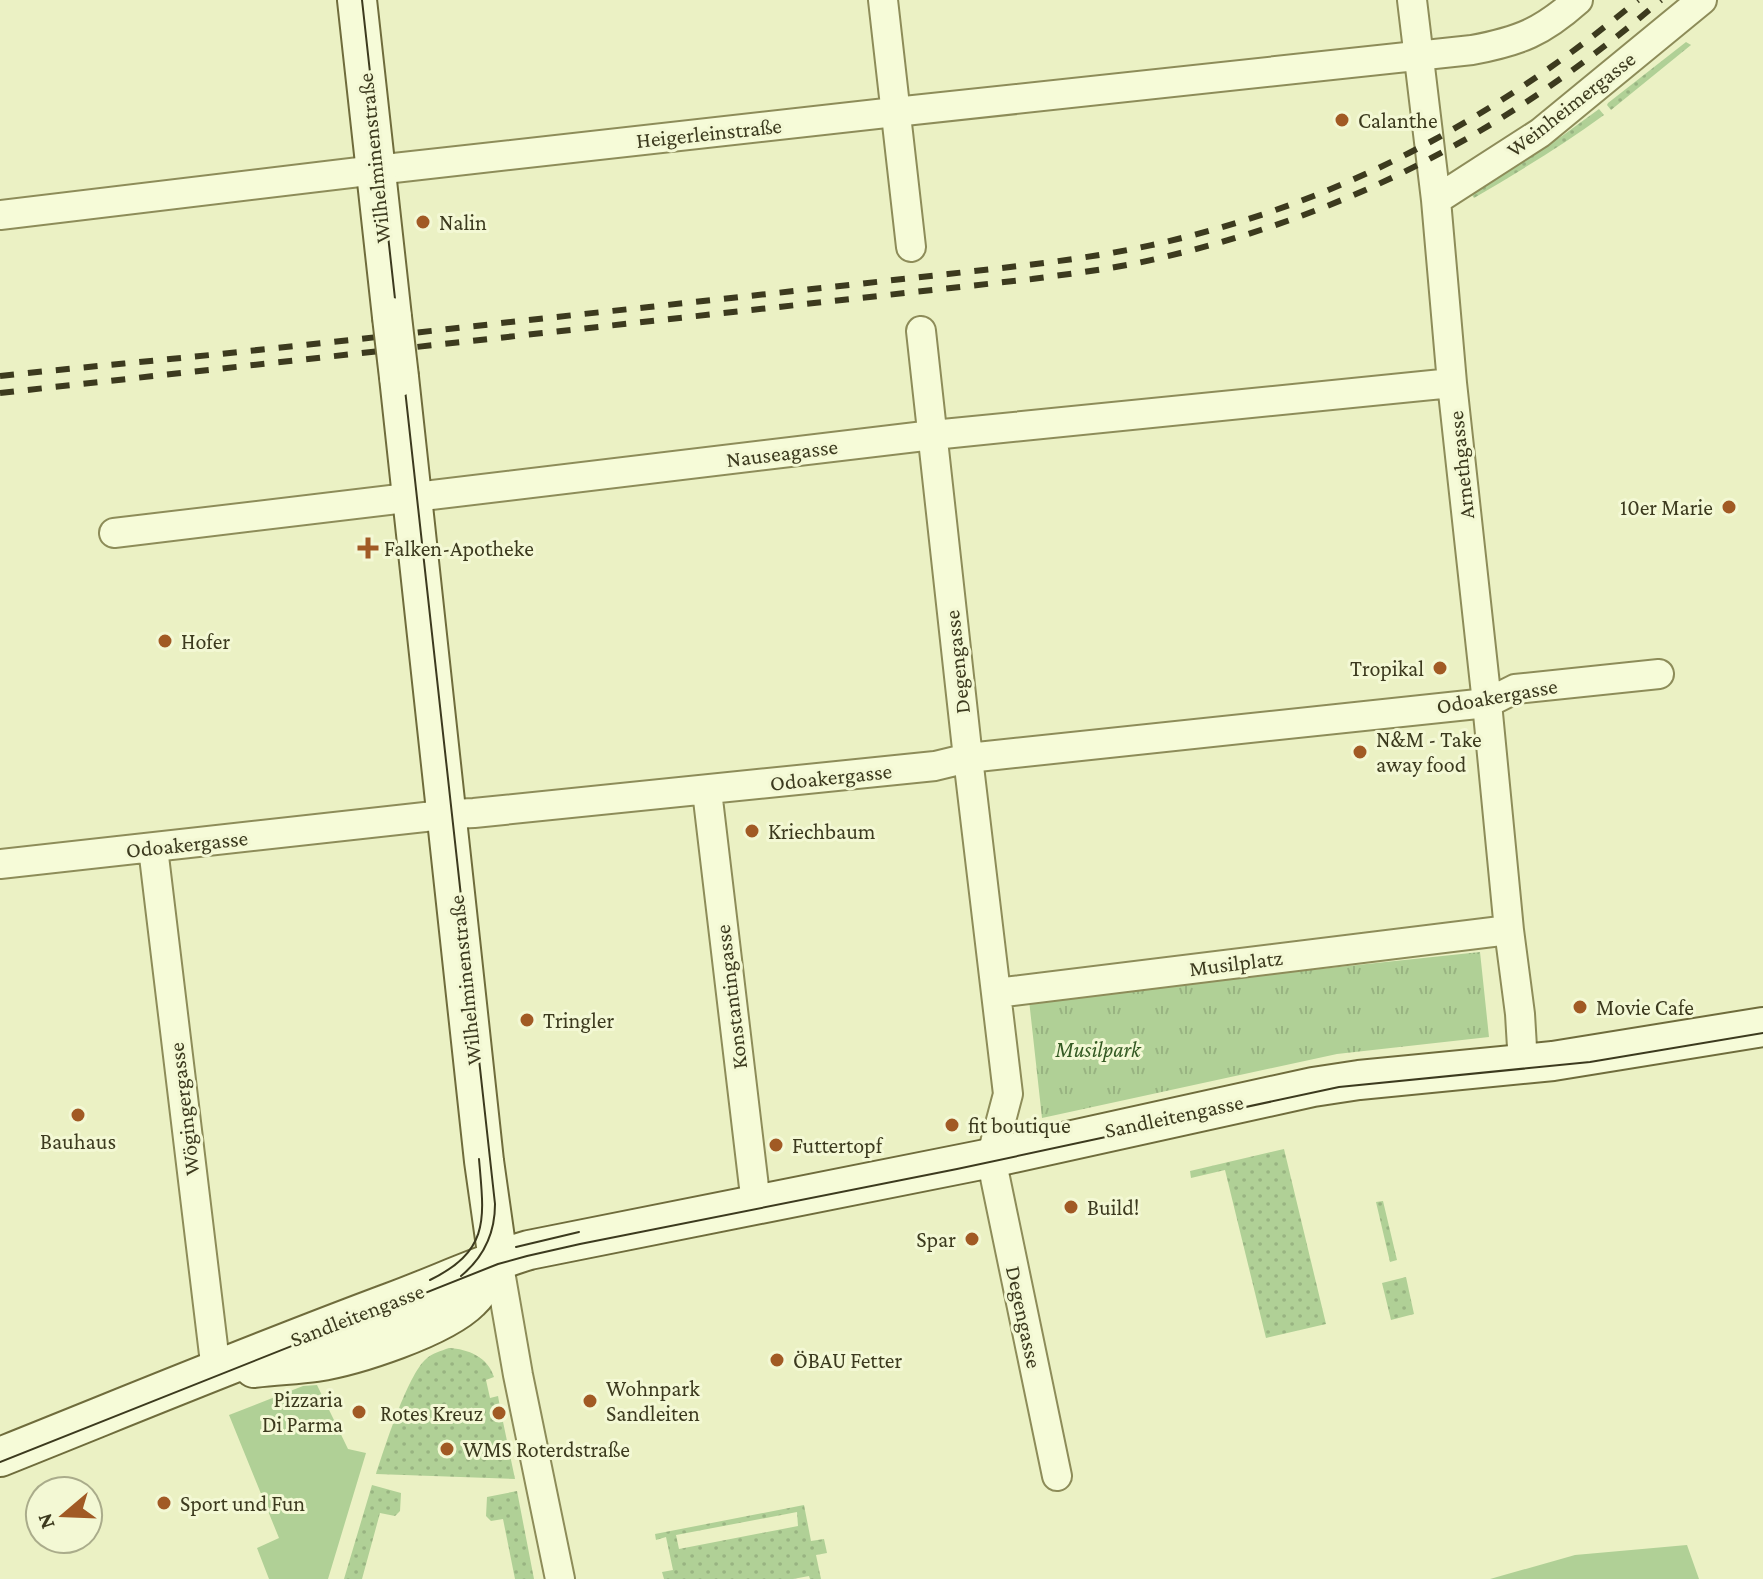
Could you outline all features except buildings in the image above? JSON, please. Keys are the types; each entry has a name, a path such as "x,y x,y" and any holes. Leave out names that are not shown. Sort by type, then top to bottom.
{"main road":[{"name":"Wilhelminenstraße","path":"357,0 484,1161 498,1260"},
{"name":"Sandleitengasse","path":"0,1457 498,1260 552,1245 991,1158 1313,1087 1553,1061 1763,1027"}],"street":[{"path":"883,0 911,247"},
{"name":"Arnethgasse","path":"1412,0 1436,200 1509,930"},
{"path":"1418,57 1513,41 1556,20 1578,0"},
{"name":"Weinheimergasse","path":"1436,200 1540,133 1702,0"},
{"name":"Heigerleinstraße","path":"0,215 895,112 1418,57"},
{"name":"Degengasse","path":"921,331 996,993"},
{"name":"Nauseagasse","path":"114,533 933,435 1452,383"},
{"name":"Odoakergasse","path":"0,864 447,815 707,791 935,766 968,758 1487,703 1515,689 1659,674"},
{"name":"Konstantingasse","path":"707,791 756,1204"},
{"name":"Wögingergasse","path":"153,848 216,1371"},
{"path":"1509,930 1523,1064"},
{"name":"Musilplatz","path":"996,993 1509,930"},
{"path":"991,1158 1008,1094 996,993"},
{"name":"Degengasse","path":"991,1158 1057,1476"},
{"name":"Wilhelminenstraße","path":"498,1260 560,1579"}],"green space":[{"path":"1686,42 1691,45 1611,110 1608,103"},
{"path":"1599,109 1604,115 1474,198 1470,192 1562,136"},
{"name":"Musilpark","path":"1480,952 1489,1037 1337,1054 1042,1118 1029,1000"},
{"path":"1284,1149 1326,1324 1266,1338 1225,1170 1191,1178 1190,1171"},
{"path":"1383,1201 1397,1260 1390,1262 1376,1202"},
{"path":"1406,1277 1414,1314 1391,1320 1382,1283"},
{"path":"449,1348 476,1355 491,1370 494,1377 486,1380 490,1398 498,1396 500,1407 496,1409 498,1417 502,1417 515,1479 376,1474 411,1380 428,1357"},
{"path":"317,1385 348,1449 366,1453 328,1579 269,1579 257,1548 279,1538 229,1415 303,1386"},
{"path":"372,1485 401,1493 400,1511 395,1516 380,1513 362,1579 344,1579"},
{"path":"517,1491 534,1579 515,1579 503,1519 491,1521 486,1516 487,1497"},
{"path":"804,1505 811,1541 824,1539 827,1553 816,1555 821,1579 810,1579 809,1576 793,1579 664,1579 662,1572 673,1570 666,1537 656,1540 655,1534","holes":["797,1512 798,1526 679,1549 676,1535"]},
{"path":"1687,1545 1699,1579 1490,1579 1575,1555"}],"tram line":[{"path":"362,0 495,1204 487,1244 461,1276"},
{"path":"0,1462 498,1264 527,1256 957,1169 1339,1087 1590,1062 1763,1033"},
{"path":"430,1280 450,1269 474,1244 482,1215 479,1159"},
{"path":"516,1247 579,1232"}],"railway":[{"path":"0,376 1001,268 1135,249 1228,225 1292,204 1414,150 1529,82 1638,0"},
{"path":"0,393 1032,279 1164,257 1301,216 1366,190 1428,160 1489,126 1547,88 1661,0"}],"place":[{"name":"Calanthe","path":"1342,120"},
{"name":"Nalin","path":"423,222"},
{"name":"10er Marie","path":"1729,507"},
{"name":"Falken-Apotheke","path":"368,548"},
{"name":"Hofer","path":"165,641"},
{"name":"Tropikal","path":"1440,668"},
{"name":"N&M - Take away food","path":"1360,752"},
{"name":"Kriechbaum","path":"752,831"},
{"name":"Movie Cafe","path":"1580,1007"},
{"name":"Tringler","path":"527,1020"},
{"name":"Bauhaus","path":"78,1115"},
{"name":"fit boutique","path":"952,1125"},
{"name":"Futtertopf","path":"776,1145"},
{"name":"Build!","path":"1071,1207"},
{"name":"Spar","path":"972,1239"},
{"name":"ÖBAU Fetter","path":"777,1360"},
{"name":"Wohnpark Sandleiten","path":"590,1401"},
{"name":"Pizzaria Di Parma","path":"359,1412"},
{"name":"Rotes Kreuz","path":"499,1413"},
{"name":"WMS Roterdstraße","path":"447,1449"},
{"name":"Sport und Fun","path":"164,1503"}]}
